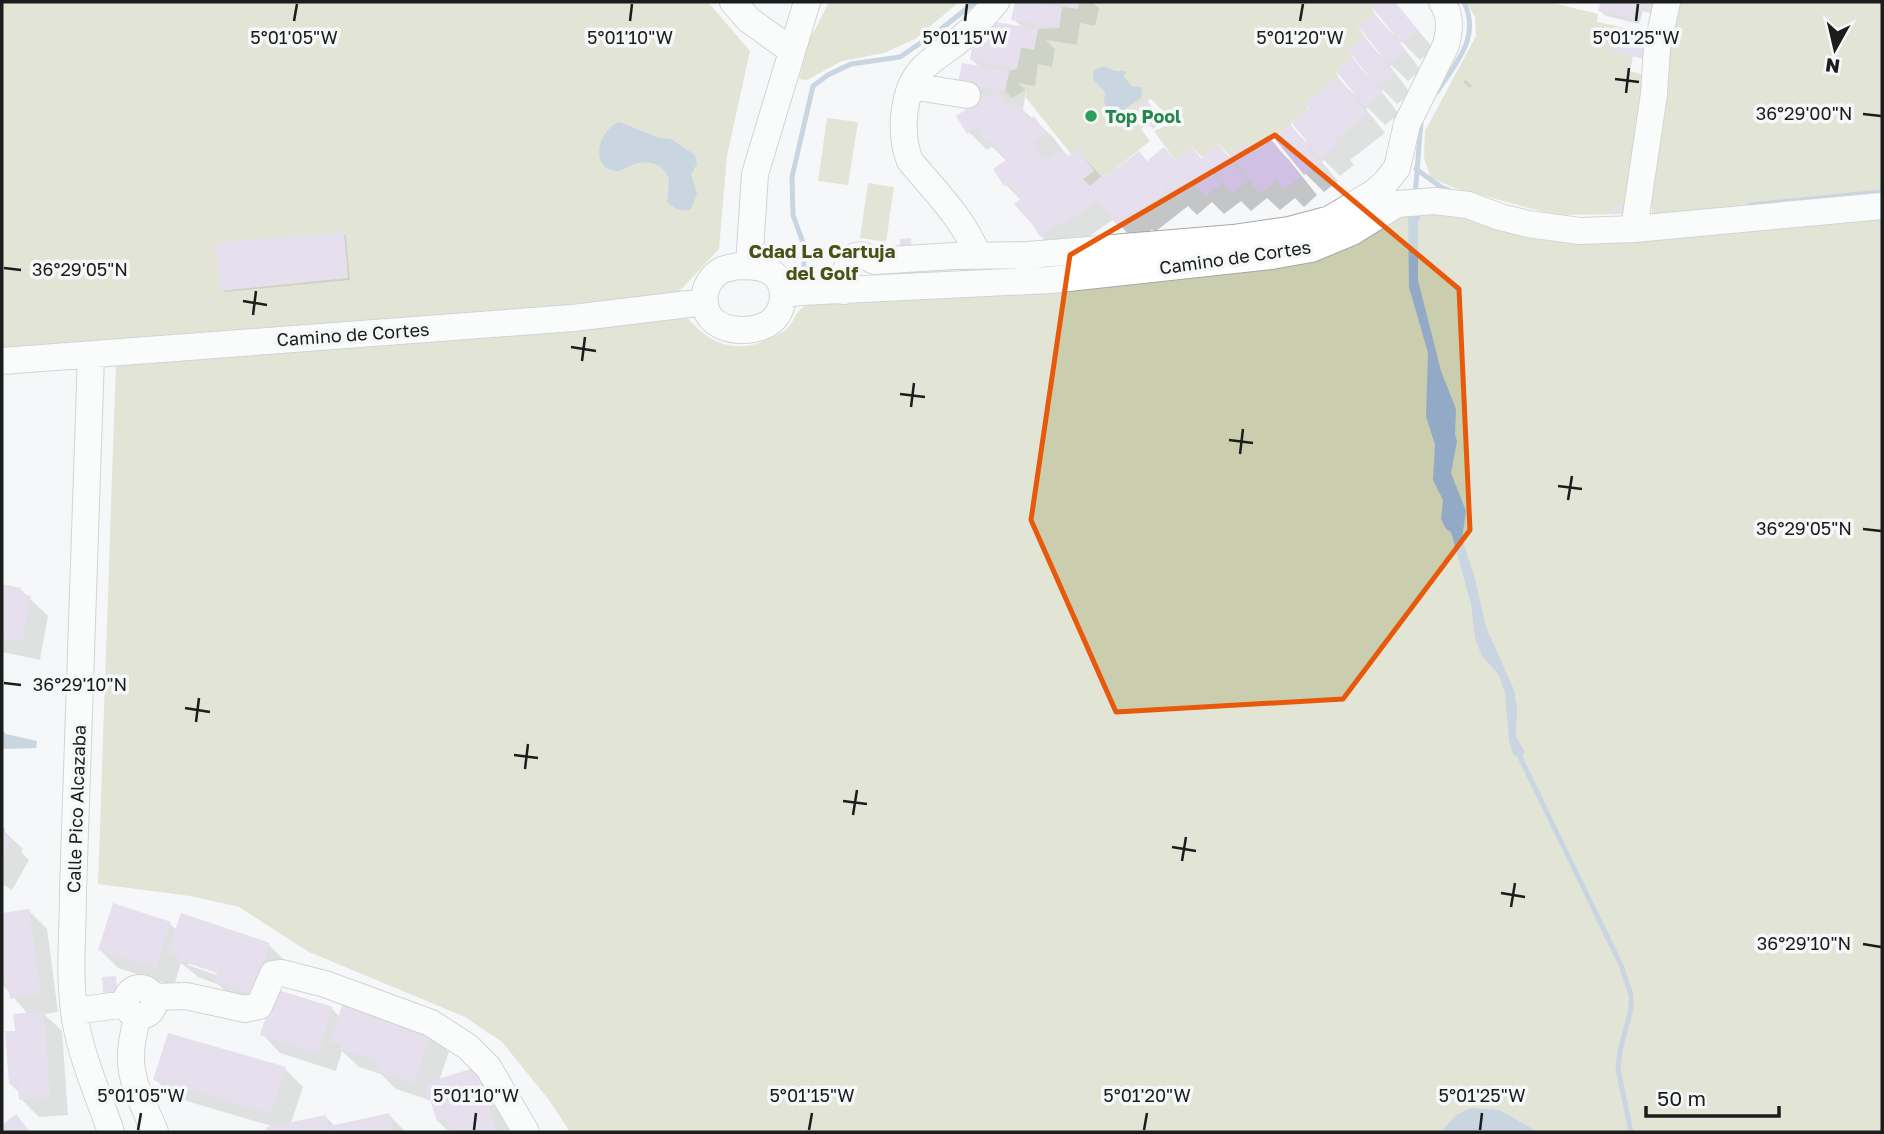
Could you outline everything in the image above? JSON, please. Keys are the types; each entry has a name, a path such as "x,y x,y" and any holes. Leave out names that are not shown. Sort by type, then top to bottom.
{"street":[{"path":"733,2 748,20 792,51"},
{"path":"749,267 755,174 807,2"},
{"path":"978,256 962,224 911,161 903,136 911,86 923,68 968,33 996,2"},
{"path":"844,284 847,263 857,256 874,261 1028,255 1233,238 1289,230 1330,219 1375,192 1397,168 1408,124 1447,45 1449,18 1442,2"},
{"path":"1634,229 1654,94 1657,48 1667,2"},
{"path":"911,86 967,95"},
{"name":"Camino de Cortes","path":"783,295 844,284 1050,280 1271,256 1311,249 1352,232 1396,204 1435,201 1468,205 1528,224 1580,230 1634,229 1882,206"},
{"path":"738,266 768,270 780,281 783,295 781,309 772,321 757,328 723,326 710,318 705,302 710,281 722,271 738,266"},
{"name":"Camino de Cortes","path":"2,361 573,318 705,302"},
{"name":"Calle Pico Alcazaba","path":"90,355 73,890 75,1011 87,1064 111,1132"},
{"path":"75,1011 139,1005 186,996 245,1009 259,1006 273,974 282,973 337,989 431,1023 468,1047 488,1067 526,1132"},
{"path":"139,1005 130,1041 130,1068 135,1086 158,1132"}],"highlighted area":[{"path":"1275,135 1459,289 1470,530 1343,699 1116,712 1031,520 1070,255"}],"green space":[{"path":"2,2 708,2 750,51 727,156 719,249 674,297 533,311 2,349"},
{"path":"829,2 959,2 915,39 884,53 842,61 807,80 799,79 809,41"},
{"path":"1079,2 1376,2 1371,6 1375,14 1358,26 1365,37 1349,50 1353,58 1336,71 1338,77 1305,103 1308,109 1291,122 1291,125 1254,152 1230,156 1218,144 1202,157 1192,147 1175,160 1154,131 1171,123 1151,99 1136,108 1147,125 1141,129 1150,141 1090,186 1083,179 1094,171 1078,150 1071,154 1026,98 1026,90 1012,98 1005,91 1009,71 1017,69 1021,48 1034,49 1038,29 1059,28 1062,7 1077,9"},
{"path":"1466,2 1549,2 1598,14 1597,22 1616,26 1633,56 1630,71 1648,76 1633,214 1554,215 1455,188 1431,178 1424,159 1425,131 1476,36 1475,17"},
{"path":"1677,2 1882,2 1882,196 1652,214 1651,178"},
{"path":"827,118 858,122 848,185 818,181"},
{"path":"868,183 894,187 886,242 860,238"},
{"path":"1425,208 1602,240 1882,219 1882,1132 570,1132 549,1100 502,1042 465,1017 309,952 239,907 190,896 98,884 116,361 685,315 710,338 729,345 750,345 784,331 798,312 812,302 1304,259 1408,209"}],"water":[{"path":"1104,66 1115,71 1126,71 1124,77 1133,87 1142,87 1141,98 1113,117 1104,103 1105,92 1093,79 1094,70"},
{"path":"619,122 660,138 671,139 695,155 697,164 691,174 697,194 691,209 678,209 667,202 669,179 659,166 643,162 617,171 602,164 599,153 603,137"},
{"path":"1425,208 1418,222 1418,280 1441,371 1456,409 1457,441 1451,473 1466,511 1462,539 1474,575 1486,627 1514,690 1517,707 1516,737 1525,752 1523,755 1514,756 1509,741 1505,692 1498,674 1482,656 1475,638 1471,604 1451,532 1446,529 1441,519 1443,500 1433,480 1435,445 1426,416 1428,353 1409,287 1408,209"},
{"path":"2,730 6,734 37,741 36,748 2,748"},
{"path":"1471,1108 1499,1110 1538,1132 1441,1132 1455,1116"}],"building":[{"path":"1015,2 1062,7 1059,28 1011,20"},
{"path":"1046,2 1079,2 1078,9"},
{"path":"1376,2 1395,2 1418,30 1401,43 1371,6"},
{"path":"1601,2 1660,2 1659,13 1637,6 1634,19 1598,11"},
{"path":"1375,14 1405,51 1388,64 1358,26"},
{"path":"990,21 1038,29 1034,50 1021,47 1017,69 970,60 973,40 987,42"},
{"path":"1616,26 1654,37 1647,60 1609,50"},
{"path":"1365,37 1395,75 1378,88 1348,50"},
{"path":"1353,58 1382,95 1366,108 1336,71"},
{"path":"962,63 1009,71 1005,91 958,83"},
{"path":"1338,77 1368,114 1334,141 1304,103"},
{"path":"996,90 1007,107 1017,102 1029,120 1034,116 1046,133 1033,142 1044,160 1061,149 1068,156 1078,149 1094,171 1083,179 1090,186 1139,151 1169,188 1135,215 1133,212 1117,225 1097,201 1040,237 1014,204 1021,198 1009,183 1004,186 993,169 1006,160 994,141 988,145 977,127 967,134 956,116"},
{"path":"1147,100 1160,120 1149,127 1136,108"},
{"path":"1308,109 1337,146 1321,159 1291,122"},
{"path":"1291,125 1321,162 1304,175 1274,138"},
{"path":"1271,139 1301,177 1284,190 1277,181 1260,194 1230,156 1247,143 1254,152"},
{"path":"1218,144 1248,181 1232,194 1202,157"},
{"path":"1164,147 1175,160 1192,147 1222,184 1205,197 1195,184 1177,198 1148,160"},
{"path":"1630,204 1631,212 1612,213 1611,206"},
{"path":"344,232 348,278 220,291 215,243"},
{"path":"911,238 912,251 900,251 900,239"},
{"path":"2,584 21,588 20,594 31,596 22,642 2,638"},
{"path":"2,827 6,829 3,835 12,840 2,859"},
{"path":"113,903 171,922 156,969 98,950"},
{"path":"29,909 41,994 10,999 8,983 2,984 2,913"},
{"path":"181,913 270,943 253,995 214,982 217,973 178,960 179,956 168,952"},
{"path":"116,976 117,992 103,993 102,977"},
{"path":"275,989 333,1007 318,1054 260,1035"},
{"path":"343,1002 432,1032 414,1084 376,1071 379,1062 339,1049 341,1045 330,1042"},
{"path":"44,1011 50,1097 19,1100 18,1084 9,1084 5,1031 15,1031 13,1014"},
{"path":"168,1033 286,1067 271,1114 153,1080"},
{"path":"477,1067 497,1132 450,1132 446,1119 437,1122 425,1083"},
{"path":"389,1113 393,1132 331,1132 330,1126"},
{"path":"16,1114 30,1132 2,1132 2,1125"},
{"path":"326,1115 329,1132 267,1132 266,1127"}],"waterway":[{"path":"803,278 805,248 793,215 792,177 813,86 851,64 900,57 975,2"},
{"path":"1437,92 1458,60 1468,38 1470,27 1464,2"},
{"path":"1415,196 1421,122"},
{"path":"1416,169 1451,191"},
{"path":"1750,205 1882,192"},
{"path":"1517,751 1621,965 1631,995 1631,1009 1618,1069 1631,1132"}],"place":[{"name":"Top Pool","path":"1091,116"}],"district":[{"name":"Cdad La Cartuja del Golf","path":"822,261"}]}
